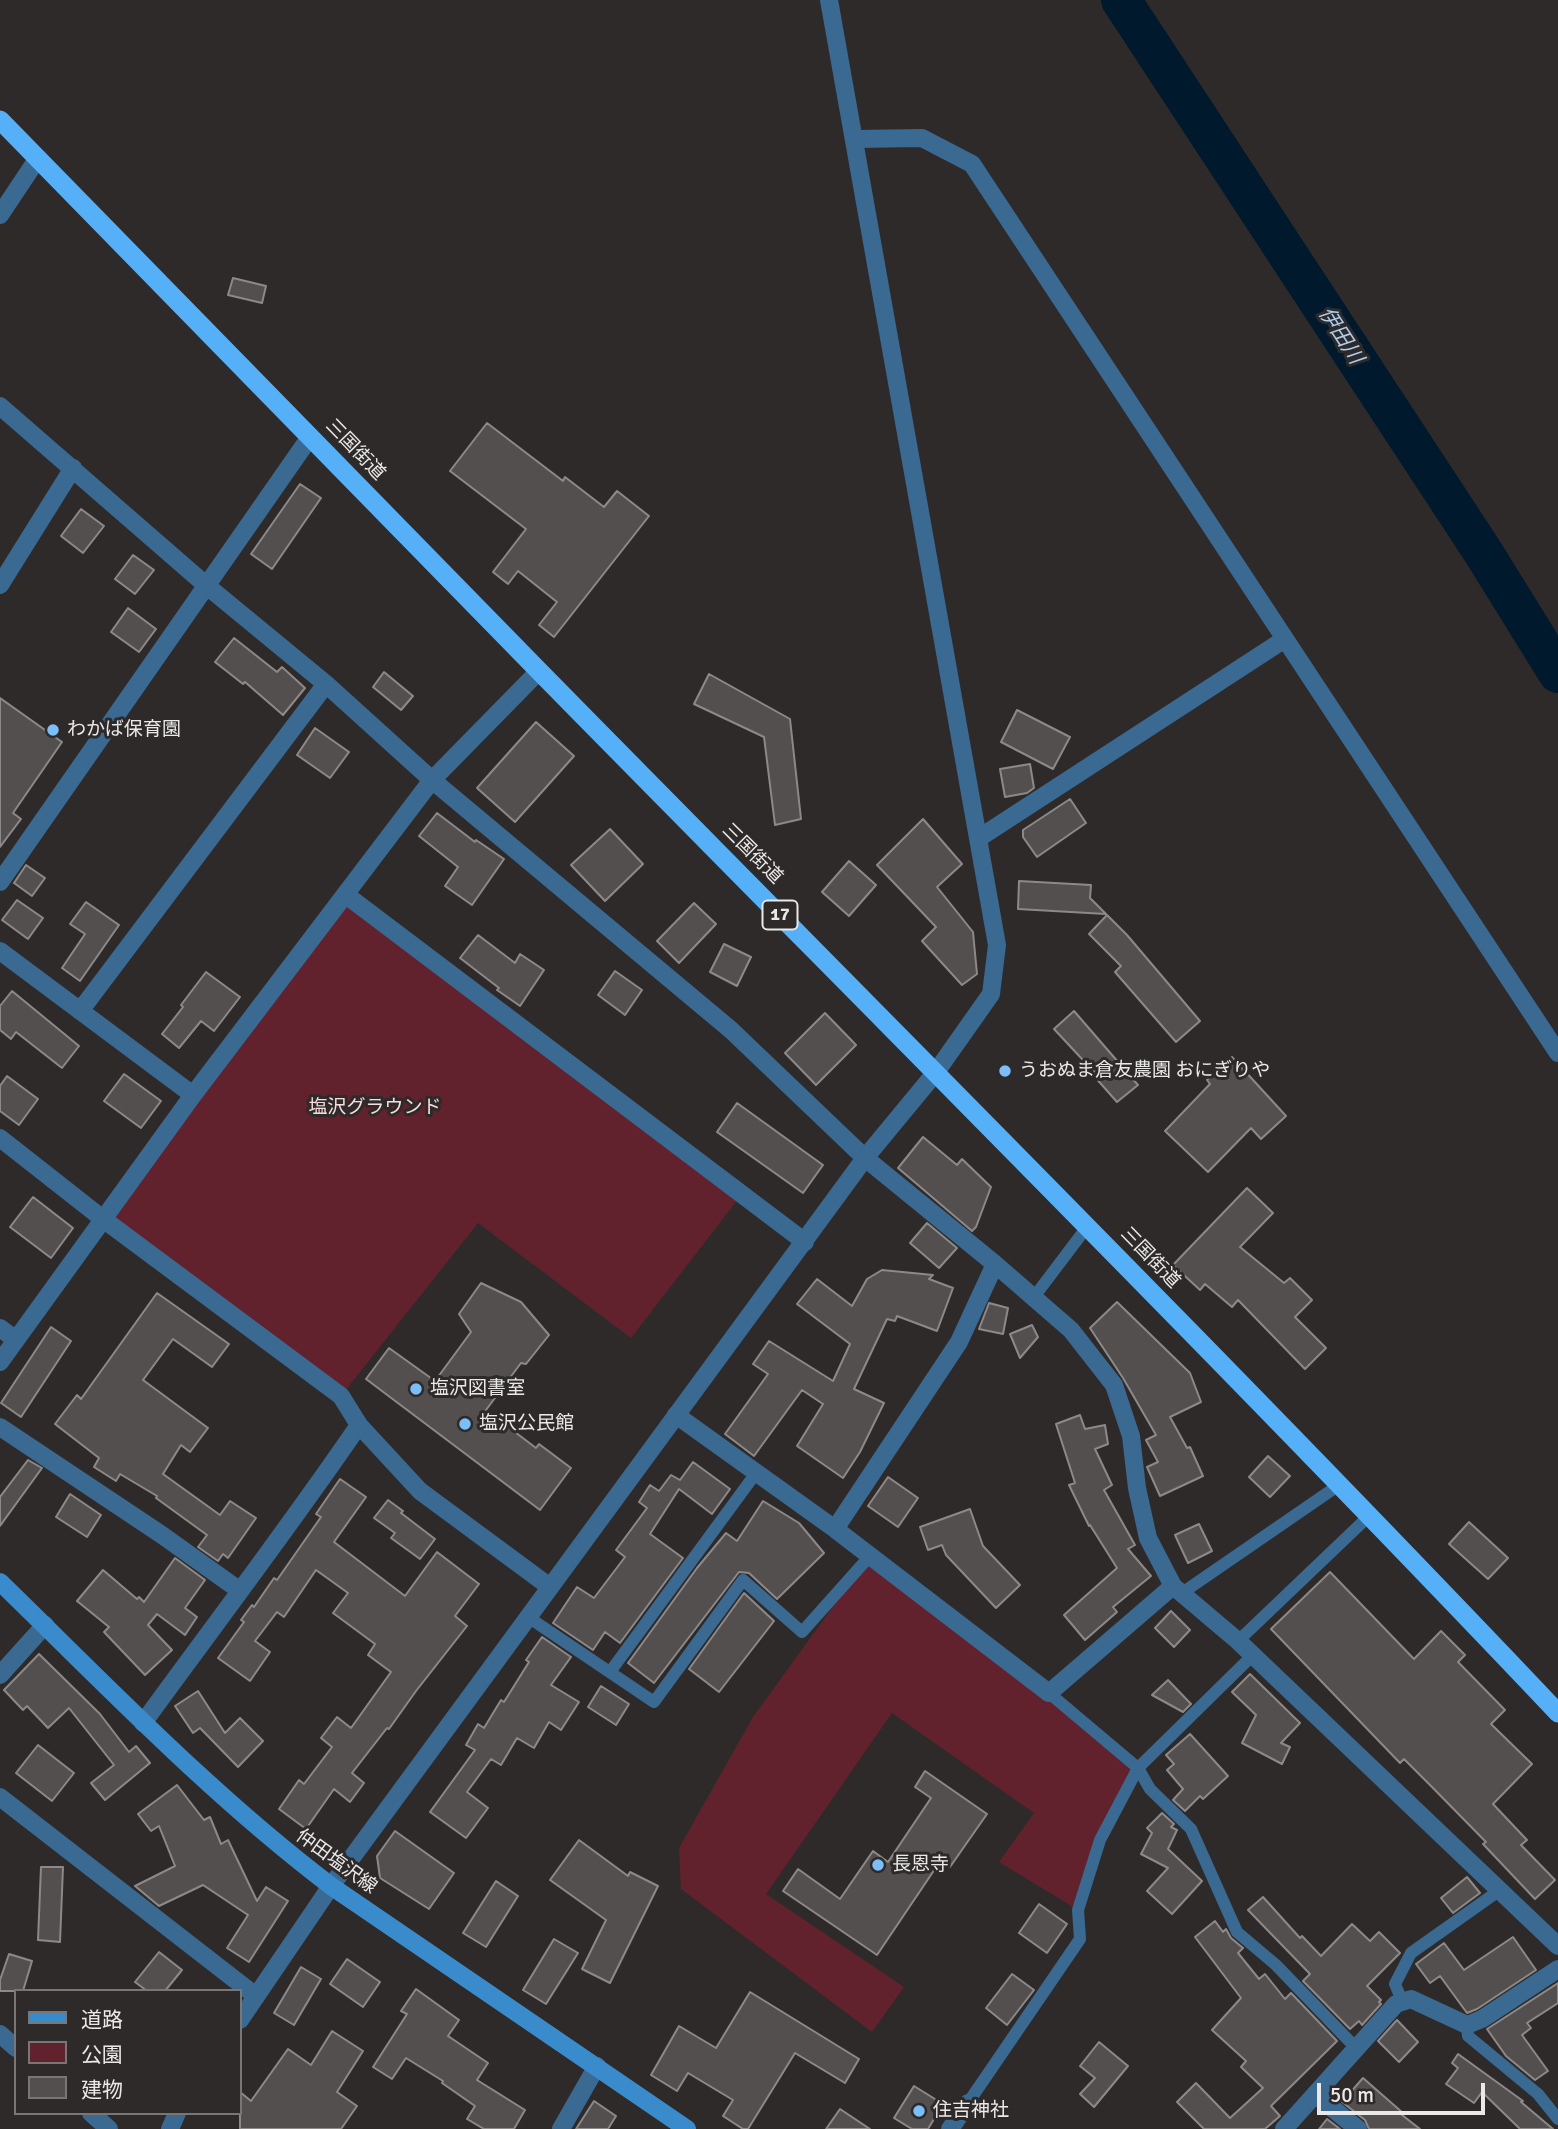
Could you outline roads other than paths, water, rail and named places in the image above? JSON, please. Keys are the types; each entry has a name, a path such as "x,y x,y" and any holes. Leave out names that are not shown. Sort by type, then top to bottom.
{"highway":[{"name":"三国街道","path":"0,120 1370,1515 1558,1713"}],"main road":[{"name":"仲田塩沢線","path":"0,1581 144,1723 275,1844 331,1886 687,2129"}],"street":[{"path":"242,2017 331,1886 865,1158 936,1072 991,994 997,945 829,0"},
{"path":"855,139 922,138 972,163 1558,1053"},
{"path":"0,215 37,158"},
{"path":"0,405 207,586 326,684 432,780 731,1030 865,1158 1071,1330 1114,1385 1131,1436 1137,1488 1148,1538 1178,1589 1253,1655 1558,1946"},
{"path":"0,882 310,437"},
{"path":"0,585 73,468"},
{"path":"979,838 1285,639"},
{"path":"0,1362 193,1095 432,780 539,671"},
{"path":"80,1011 326,684"},
{"path":"346,895 805,1242"},
{"path":"0,951 193,1095"},
{"path":"0,1138 103,1219 341,1396 359,1425 420,1491 551,1587"},
{"path":"835,1529 959,1342 995,1264"},
{"path":"0,1328 16,1340"},
{"path":"676,1415 835,1529 1049,1693 1178,1589"},
{"path":"144,1723 239,1590 310,1497 359,1425"},
{"path":"0,1427 239,1590"},
{"path":"0,1675 45,1625"},
{"path":"0,1797 256,1996"},
{"path":"1284,2129 1396,2004 1411,1999 1466,2025 1482,2020 1558,1969"},
{"path":"0,2034 14,2046"},
{"path":"561,2129 597,2066"},
{"path":"1317,2095 1358,2129"},
{"path":"950,2129 968,2103"},
{"path":"93,2115 110,2129"}],"lane":[{"path":"1034,1297 1087,1227"},
{"path":"610,1672 756,1473"},
{"path":"1178,1589 1339,1485"},
{"path":"1238,1641 1370,1515"},
{"path":"528,1617 654,1702 743,1580 802,1632 869,1557"},
{"path":"968,2103 1080,1939 1078,1910 1100,1840 1138,1768 1253,1655"},
{"path":"1049,1693 1138,1768 1150,1789 1191,1829 1237,1932 1276,1965 1357,2049"},
{"path":"1403,2003 1395,1984 1411,1953 1500,1890"},
{"path":"1466,2025 1468,2036 1538,2094 1558,2119"}],"waterway":[{"name":"伊田川","path":"1121,0 1483,552 1558,673"}],"place":[{"name":"わかば保育園","path":"53,730"},
{"name":"うおぬま倉友農園 おにぎりや","path":"1005,1071"},
{"name":"塩沢図書室","path":"416,1389"},
{"name":"塩沢公民館","path":"465,1424"},
{"name":"長恩寺","path":"878,1865"},
{"name":"住吉神社","path":"919,2111"}],"park label":[{"name":"塩沢グラウンド","path":"375,1108"}]}
